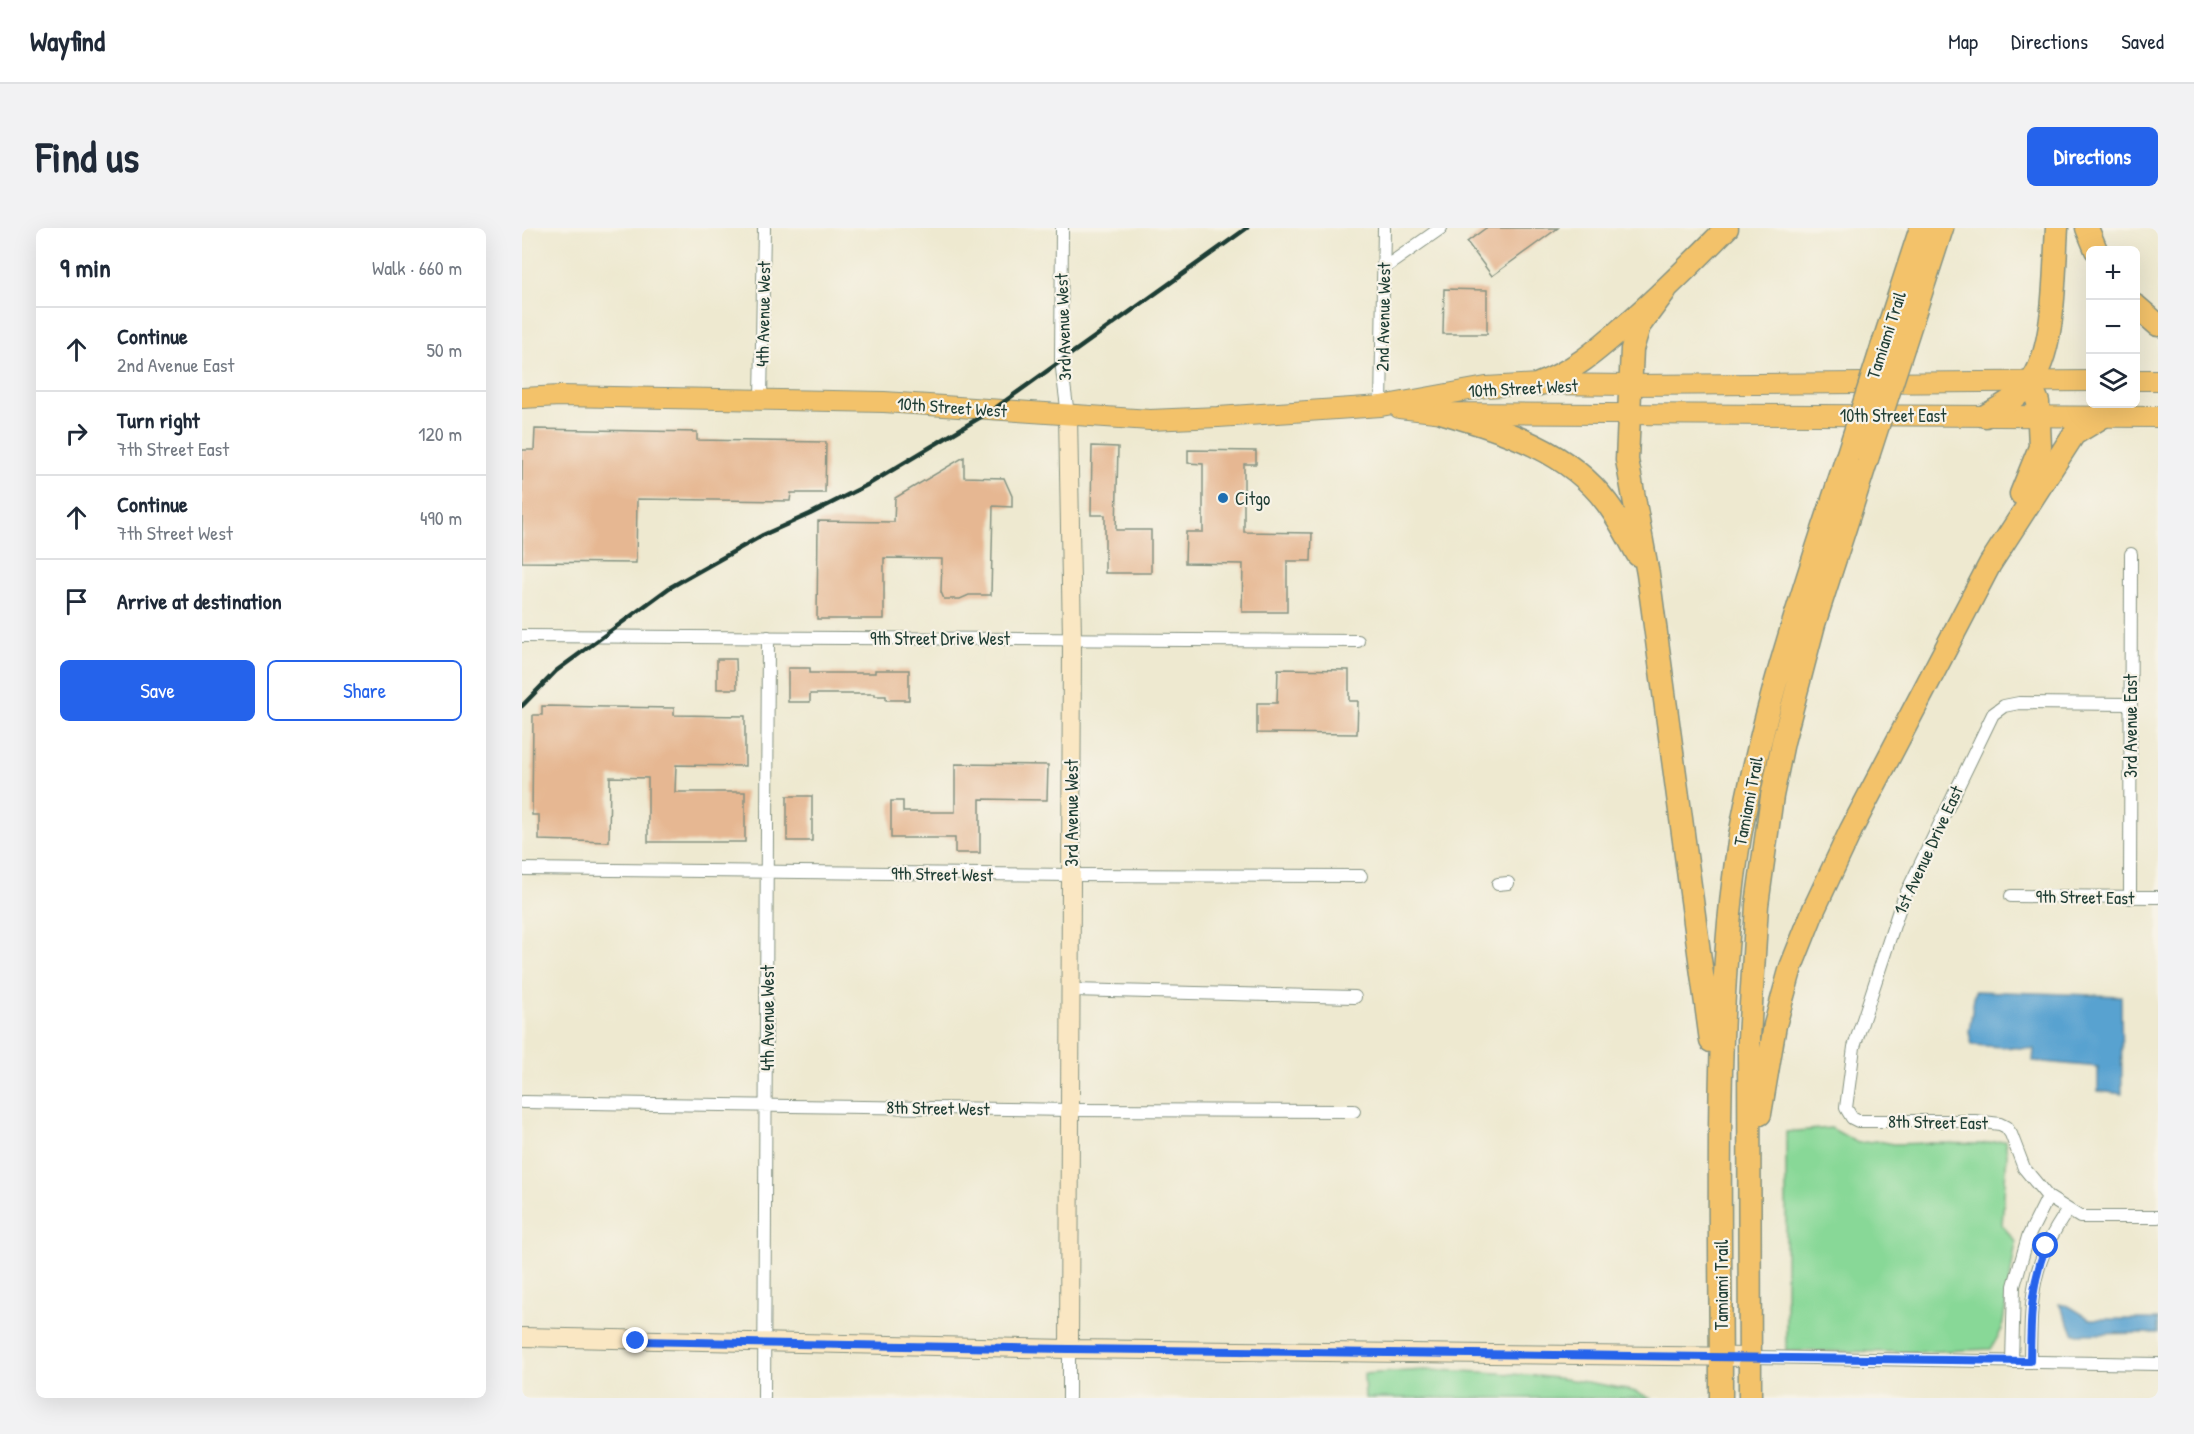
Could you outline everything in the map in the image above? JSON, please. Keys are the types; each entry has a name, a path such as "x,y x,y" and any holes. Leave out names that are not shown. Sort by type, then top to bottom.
{"highway":[{"path":"1539,384 1583,362 1665,291 1727,228"},
{"name":"Tamiami Trail","path":"1894,345 1921,228"},
{"name":"Tamiami Trail","path":"1721,1398 1720,1105 1725,962 1742,828 1775,680 1857,457 1894,345 1942,228"},
{"path":"1985,416 2010,401 2030,383 2040,367 2048,344 2057,228"},
{"path":"2087,228 2094,246"},
{"path":"1665,291 1640,326 1632,349 1627,460 1648,574 1720,1105"},
{"path":"2140,309 2158,325"},
{"path":"1750,1172 1775,1025 1794,958 1851,830 1990,564 2040,447 2038,402 2030,383"},
{"path":"1444,413 1524,439 1551,453 1574,470 1606,501 1648,574"},
{"path":"1990,564 2074,434 2102,417"},
{"name":"Tamiami Trail","path":"1750,1398 1749,1038 1757,905 1772,796 1783,742 1857,457"}],"main road":[{"path":"2140,380 2158,380"},
{"name":"10th Street East","path":"1631,385 2086,381"},
{"name":"10th Street West","path":"522,398 560,396 884,402 1150,420 1381,406 1486,387 1539,384 1631,385"},
{"name":"10th Street West","path":"1381,406 1444,413 1628,414"},
{"name":"10th Street East","path":"1628,414 2158,417"}],"street":[{"name":"4th Avenue West","path":"761,399 764,228"},
{"name":"3rd Avenue West","path":"1062,228 1061,361 1068,415 1072,639 1069,1398"},
{"name":"2nd Avenue West","path":"1381,406 1384,228"},
{"path":"1384,268 1441,228"},
{"name":"3rd Avenue East","path":"2130,898 2131,554"},
{"name":"9th Street Drive West","path":"522,636 1358,641"},
{"name":"4th Avenue West","path":"764,1398 768,637"},
{"name":"1st Avenue Drive East","path":"1858,1121 1852,1118 1846,1108 1854,1047 1890,937 1901,904 1993,714 2004,705 2019,703 2130,704"},
{"name":"9th Street West","path":"522,869 768,873 1361,876"},
{"name":"9th Street East","path":"2012,896 2158,897"},
{"path":"1071,990 1355,997"},
{"name":"8th Street West","path":"522,1102 1070,1110 1354,1111"},
{"name":"8th Street East","path":"1858,1121 1975,1121 2000,1124 2006,1127 2011,1134 2015,1150 2024,1168 2048,1197"},
{"path":"2012,1362 2012,1296 2028,1238 2048,1197 2080,1217 2158,1217"},
{"path":"2030,1361 2031,1298 2037,1269 2053,1231 2068,1210"},
{"path":"2028,1238 2046,1246"},
{"path":"2012,1296 2031,1298"},
{"path":"522,1338 1069,1349 1721,1356 2158,1364"}],"green space":[{"path":"1831,1128 1858,1143 1877,1141 1894,1144 1982,1144 2005,1140 2007,1153 2002,1225 2016,1242 2002,1329 1991,1349 1921,1352 1786,1351 1786,1132"},
{"path":"1423,1370 1466,1371 1572,1380 1622,1388 1650,1398 1365,1398 1364,1374"}],"water":[{"path":"1975,991 2121,996 2122,1094 2098,1091 2098,1067 2033,1061 2034,1049 1972,1045 1969,1032"},
{"path":"2059,1304 2069,1306 2090,1319 2158,1319 2158,1333 2074,1334"}],"building":[{"path":"1486,228 1558,228 1492,276 1467,242"},
{"path":"1444,289 1487,290 1487,334 1443,334"},
{"path":"535,429 697,432 697,440 826,442 825,493 791,493 790,501 637,499 636,563 522,562 522,450 534,450"},
{"path":"1092,446 1118,447 1116,530 1151,530 1151,573 1105,573 1105,515 1091,515"},
{"path":"1188,450 1256,451 1256,464 1244,464 1244,532 1312,533 1311,561 1287,561 1287,612 1242,612 1243,564 1185,563 1186,532 1203,532 1203,464 1188,463"},
{"path":"964,457 964,477 1004,478 1012,496 1012,507 993,506 991,595 969,595 960,599 944,599 941,592 942,559 884,558 884,619 817,619 818,521 894,522 895,498"},
{"path":"717,659 736,659 737,689 717,689"},
{"path":"788,668 810,668 810,673 875,673 875,670 909,670 909,700 886,700 886,696 875,696 875,694 810,694 810,702 788,702"},
{"path":"1278,669 1349,670 1349,701 1358,701 1357,734 1257,733 1257,703 1277,703"},
{"path":"542,706 674,708 674,715 745,716 745,766 676,765 675,792 745,792 745,842 648,842 648,778 610,777 609,842 539,840 539,815 532,815 533,715 542,715"},
{"path":"955,764 1048,765 1047,800 980,799 980,853 955,853 955,838 891,838 891,801 903,801 903,812 955,812"},
{"path":"787,796 812,796 812,841 787,841"}],"railway":[{"path":"522,706 556,671 669,588 763,535 869,484 994,409 1247,228"}],"place":[{"name":"Citgo","path":"1223,498"}],"route":[{"path":"636,1341 2030,1361 2031,1298 2037,1269 2046,1246"}]}
